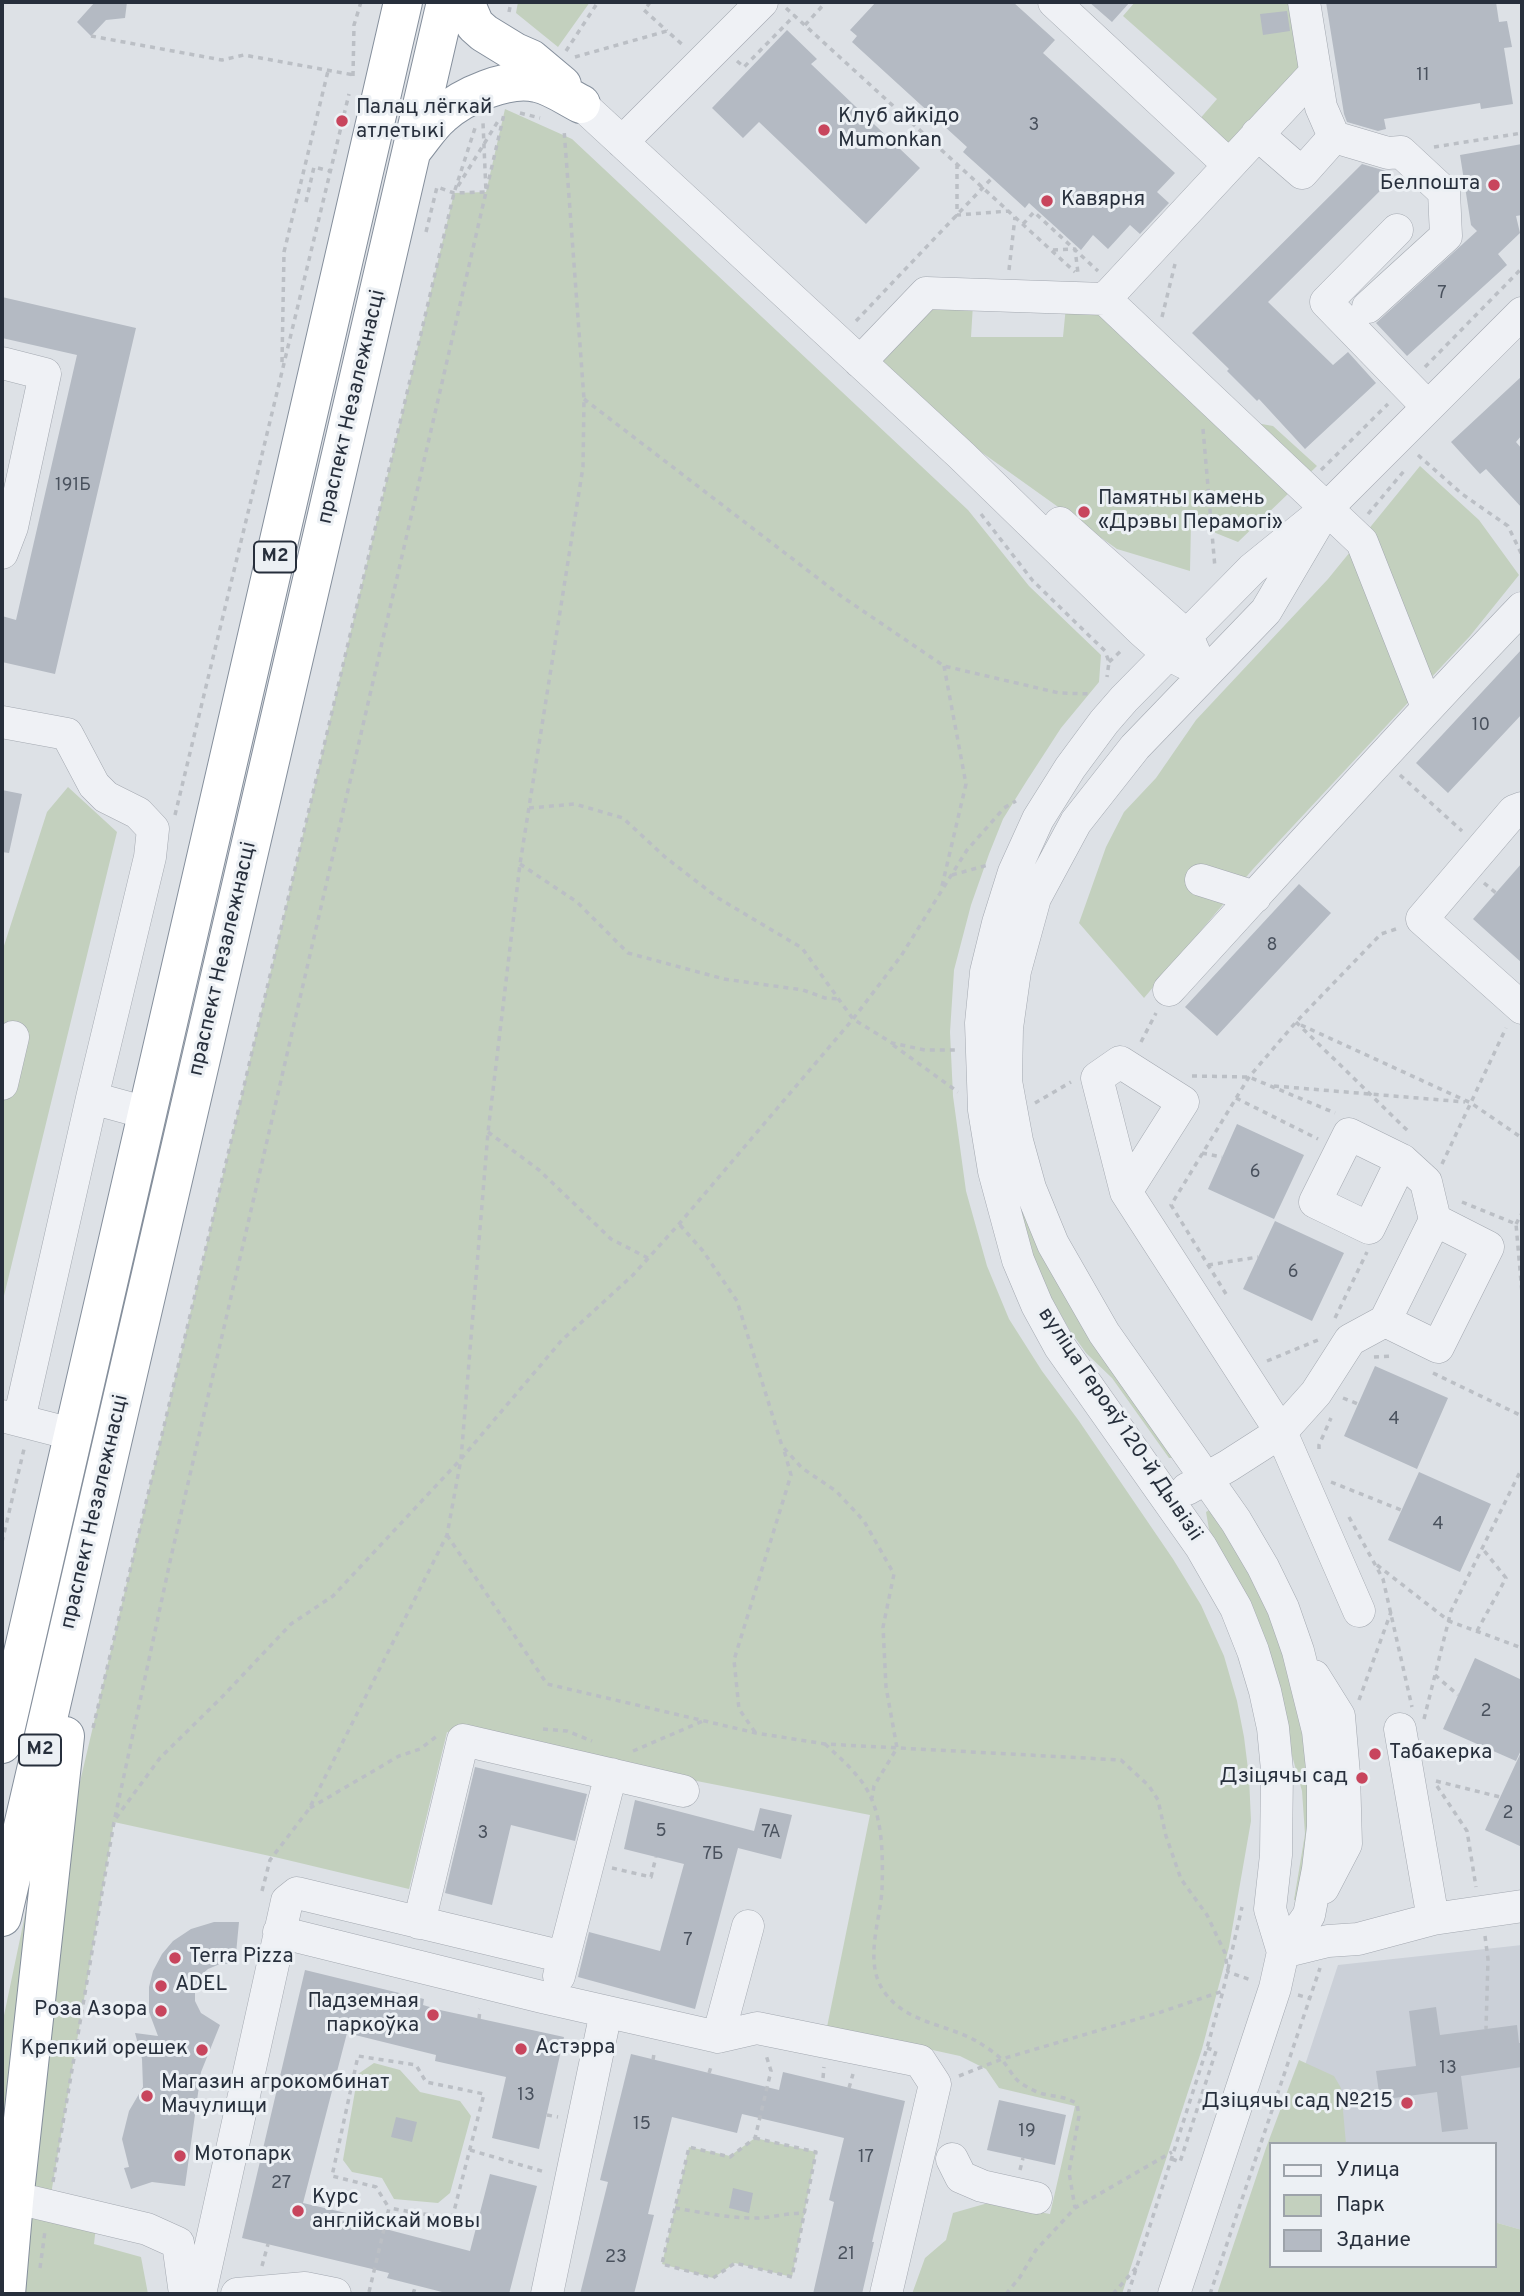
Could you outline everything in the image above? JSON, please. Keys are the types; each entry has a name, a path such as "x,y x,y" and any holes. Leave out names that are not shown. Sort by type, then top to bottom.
{"highway":[{"name":"праспект Незалежнасці","path":"2,1744 38,1578 148,1113 403,2"},
{"name":"праспект Незалежнасці","path":"2,1917 446,2"},
{"path":"465,2 475,25 484,33 514,52 531,59 549,73 569,119"},
{"path":"411,153 442,115 474,95 520,81 539,83 569,119"},
{"path":"2,1682 38,1578"},
{"path":"6,2294 31,2203 54,1843 79,1583"}],"street":[{"path":"622,142 762,2"},
{"path":"1054,2 1229,164"},
{"path":"1304,2 1321,107 1334,137"},
{"path":"1105,299 1314,74"},
{"path":"569,119 622,142 961,455 1177,645 1205,673"},
{"path":"1257,134 1302,173 1334,137"},
{"path":"1334,137 1388,153 1401,152 1444,192 1446,236 1368,307"},
{"path":"1397,230 1326,302 1427,406"},
{"path":"860,362 926,293 1105,299 1362,542 1427,707"},
{"name":"вуліца Герояў 120-й Дывізіі","path":"1283,1952 1270,1909 1278,1807 1273,1728 1253,1651 1236,1608 1201,1548 1060,1347 1037,1305 1018,1261 994,1171 984,1111 981,1023 986,972 1014,872 1038,819 1070,768 1104,722 1252,569 1326,509 1522,313"},
{"path":"2,363 45,374 12,527 2,553"},
{"name":"вуліца Герояў 120-й Дывізіі","path":"1174,2294 1275,1988 1283,1952 1309,1915 1318,1869 1322,1828 1323,1778 1318,1731 1298,1651 1283,1608 1263,1567 1236,1521 1104,1333 1053,1244 1030,1188 1017,1141 1006,1082 1007,1028 1015,971 1035,898 1076,822 1135,747 1266,611 1326,509"},
{"path":"1169,990 1427,707 1522,608"},
{"path":"2,722 67,734 94,785 106,797 138,813 153,829 150,857 92,1098 10,1418 72,1434"},
{"path":"1520,1006 1422,919 1514,810 1522,808"},
{"path":"1201,880 1255,897"},
{"path":"2,1084 13,1037"},
{"path":"92,1098 148,1113"},
{"path":"1385,1321 1438,1347 1488,1247 1443,1209 1409,1149"},
{"path":"1126,1192 1290,1422 1359,1611"},
{"path":"1168,1500 1207,1479 1290,1422 1316,1393 1350,1340 1385,1321 1443,1209"},
{"path":"1412,1723 1433,1919"},
{"path":"419,1923 463,1740 683,1791"},
{"path":"553,1999 611,1774"},
{"path":"203,2293 287,1901 297,1894 564,1957"},
{"path":"1283,1952 1347,1948 1433,1919 1522,1906"},
{"path":"714,2052 748,1926"},
{"path":"279,1932 606,2012 714,2052 757,2028 920,2062 935,2084 886,2294"},
{"path":"547,2294 606,2012"},
{"path":"930,2107 961,2178 982,2186 1036,2198"},
{"path":"945,2197 952,2159"},
{"path":"31,2203 147,2229 178,2243 203,2293"},
{"path":"237,2294 305,2288 335,2294"}],"path":[{"path":"298,300 354,75 354,25 362,2"},
{"path":"566,52 598,2"},
{"path":"649,2 644,10 702,62"},
{"path":"780,2 1078,274 1075,249"},
{"path":"805,24 826,2"},
{"path":"572,58 667,31"},
{"path":"92,36 222,60 243,55 354,75"},
{"path":"282,367 284,252 328,71"},
{"path":"40,2269 31,2203 177,1530 505,109 454,193"},
{"path":"517,112 569,119"},
{"path":"90,1738 454,193 481,118 486,192 454,193 437,187 426,232"},
{"path":"260,1897 270,1860 309,1809 447,1535 461,1459 488,1132 520,864 583,467 584,398 563,124 569,119"},
{"path":"1401,152 1522,133"},
{"path":"957,164 957,215"},
{"path":"306,202 314,167 330,171"},
{"path":"837,341 992,178"},
{"path":"957,215 1009,211"},
{"path":"1023,224 1034,212 1075,249 1105,277 1094,289 1105,299"},
{"path":"1009,272 1015,217"},
{"path":"1051,250 1075,249"},
{"path":"1155,347 1178,256"},
{"path":"1199,388 1216,575"},
{"path":"584,398 841,596 944,666 1059,693 1096,695 1089,704"},
{"path":"1418,455 1462,494 1508,526 1522,555"},
{"path":"1352,532 1409,465"},
{"path":"973,504 1033,581 1105,651 1109,662 1106,685"},
{"path":"941,892 966,784 944,666"},
{"path":"1381,758 1481,849"},
{"path":"114,1822 160,1758 291,1624 333,1596 461,1459 562,1340 633,1275 680,1224 853,1019 901,956 967,850 1004,808 1021,799 1016,810"},
{"path":"529,808 575,804 623,818 664,856 718,898 802,948 853,1019 892,1043 959,1093 958,1081"},
{"path":"520,864 577,902 628,953 724,979 803,990 825,998 840,999"},
{"path":"950,876 992,864 988,876"},
{"path":"1228,1297 1171,1205 1248,1077 1381,934 1422,919"},
{"path":"1150,1049 1141,1042 1169,990"},
{"path":"1442,1164 1520,1006"},
{"path":"1296,1023 1370,1094 1409,1149"},
{"path":"1296,1023 1471,1103 1522,1139"},
{"path":"892,1043 925,1050 957,1049 958,1059"},
{"path":"1186,1076 1248,1077 1346,1117"},
{"path":"1031,1093 1032,1104 1081,1077"},
{"path":"1271,1086 1471,1103"},
{"path":"1236,1098 1320,1140"},
{"path":"488,1132 539,1170 611,1239 648,1258"},
{"path":"1202,1153 1222,1157"},
{"path":"1433,1155 1442,1164 1445,1175"},
{"path":"1443,1209 1516,1224"},
{"path":"1522,1213 1516,1224 1522,1293"},
{"path":"680,1224 703,1251 737,1301 791,1475 734,1660 739,1709 756,1733"},
{"path":"1208,1265 1258,1257"},
{"path":"1273,1371 1267,1361 1326,1336"},
{"path":"1366,1358 1396,1356"},
{"path":"1430,1372 1522,1416"},
{"path":"1346,1388 1341,1397 1357,1404"},
{"path":"1320,1456 1319,1445 1336,1409"},
{"path":"1290,1422 1319,1445"},
{"path":"782,1446 802,1468 836,1491 864,1521 894,1574 883,1627 886,1687 897,1748 874,1786 872,1798"},
{"path":"1412,1723 1435,1675 1451,1611 1522,1468"},
{"path":"1325,1474 1335,1492"},
{"path":"1329,1481 1401,1510"},
{"path":"1348,1516 1383,1579 1412,1723"},
{"path":"447,1535 547,1684 756,1733 825,1744 1121,1760 1149,1786 1158,1800 1166,1836 1181,1879 1207,1915 1226,1953 1228,1972"},
{"path":"1477,1631 1506,1578 1482,1548"},
{"path":"1374,1562 1449,1621 1522,1648"},
{"path":"1350,1695 1357,1705 1391,1612"},
{"path":"1435,1675 1458,1695"},
{"path":"825,1744 853,1770 872,1798 878,1820 882,1889 873,1958 884,1992 900,2009 925,2022 975,2040 1002,2059 1015,2080 1036,2092 1070,2098 1077,2104 1079,2116 1069,2172 1075,2208"},
{"path":"1467,1831 1432,1778 1500,1797"},
{"path":"589,1862 651,1877 656,1857"},
{"path":"1128,2294 1207,2048 1243,1906"},
{"path":"1270,2142 1347,1948"},
{"path":"983,2067 1223,1991"},
{"path":"478,2019 480,2009"},
{"path":"755,2138 816,2152 792,2277 735,2263 713,2278 662,2264 689,2147 730,2157 755,2138 771,2071 757,2028"},
{"path":"1172,2159 1180,2162 1216,2051 1207,2048"},
{"path":"709,2073 714,2052"},
{"path":"653,2060 654,2054"},
{"path":"369,2292 389,2208 376,2187 332,2176 358,2056 416,2065 426,2082 484,2094 452,2220 389,2208"},
{"path":"823,2078 824,2067"},
{"path":"849,2088 853,2074"},
{"path":"547,2115 558,2117"},
{"path":"1210,2294 1268,2148"},
{"path":"470,2150 572,2180"},
{"path":"1006,2294 1036,2250 1075,2208 1174,2151"},
{"path":"675,2208 749,2218 804,2213"},
{"path":"262,2268 268,2244"},
{"path":"1113,2294 1137,2267"},
{"path":"414,2294 416,2285"}],"shaded area":[{"name":"Дзіцячы сад №215","path":"1522,1945 1522,2230 1496,2223 1496,2142 1280,2142 1338,1965"}],"green space":[{"path":"518,2 590,2 558,47 516,13"},
{"path":"1135,2 1304,2 1314,74 1229,165 1191,129 1217,99 1123,16"},
{"path":"505,109 572,139 968,510 1029,586 1101,655 1099,682 1061,728 1003,819 971,905 954,970 950,1032 953,1096 966,1191 987,1266 1009,1319 1173,1559 1201,1605 1224,1656 1244,1737 1251,1821 1229,1947 1202,2049 1122,2294 912,2294 925,2258 946,2240 953,2213 988,2203 1050,2214 1075,2106 999,2088 986,2069 960,2056 827,2027 870,1815 447,1732 409,1889 114,1822 49,2206 33,2202 71,1820 454,193 486,192"},
{"path":"927,300 973,304 971,337 1063,337 1066,306 1110,318 1256,423 1273,426 1317,466 1238,542 1191,523 1190,571 1117,549 956,434 875,360"},
{"path":"1420,466 1479,520 1519,575 1470,636 1253,869 1144,998 1079,923 1106,847 1124,812 1156,778 1196,720 1328,579"},
{"path":"68,787 117,832 2,1304 2,952 47,812"},
{"path":"1021,1202 1176,1458 1169,1458 1112,1378 1086,1353 1069,1329 1050,1296 1030,1251 1017,1213"},
{"path":"1213,1508 1236,1546 1282,1638 1305,1745 1309,1780 1309,1834 1297,1901 1294,1900 1305,1834 1302,1791 1277,1682 1210,1535 1206,1512"},
{"path":"39,1848 2,2205 2,2025"},
{"path":"1299,2060 1334,2076 1341,2088 1346,2142 1268,2142"},
{"path":"374,2063 400,2070 420,2092 460,2101 471,2116 450,2193 438,2203 394,2199 382,2178 352,2172 343,2160 358,2074"},
{"path":"755,2138 816,2152 792,2277 735,2263 713,2278 662,2264 689,2147 730,2156"},
{"path":"1268,2143 1268,2268 1496,2268 1496,2223 1522,2230 1522,2294 1217,2294"},
{"path":"30,2213 96,2226 94,2244 141,2257 148,2294 18,2294"}],"building":[{"path":"95,2 127,2 125,18 106,20 91,36 77,22"},
{"path":"876,2 1013,2 1055,40 1043,53 1175,173 1157,192 1169,203 1140,234 1130,225 1108,249 1093,235 1081,250 1029,203 1025,208 963,152 967,147 852,42 857,36 850,30"},
{"path":"1089,2 1130,2 1112,22"},
{"path":"1326,2 1496,2 1499,22 1507,21 1512,47 1504,48 1513,104 1481,109 1480,103 1384,119 1386,129 1378,131 1347,122"},
{"path":"1287,11 1290,31 1263,35 1260,14"},
{"name":"Клуб айкідо Mumonkan","path":"787,30 817,59 811,64 920,168 866,224 759,122 743,138 712,108"},
{"path":"1522,144 1522,215 1516,216 1520,233 1498,254 1507,265 1407,356 1376,323 1477,231 1471,225 1460,155"},
{"path":"1362,164 1386,171 1393,178 1268,302 1333,365 1348,352 1376,383 1305,449 1192,333"},
{"path":"2,297 136,328 55,674 2,662 2,616 16,620 77,355 2,338"},
{"path":"1522,376 1522,435 1516,442 1522,449 1522,508 1486,469 1480,474 1451,442"},
{"path":"1522,649 1522,714 1448,793 1416,763"},
{"path":"2,790 22,794 9,853 2,852"},
{"path":"1522,863 1522,963 1473,919"},
{"path":"1299,884 1331,913 1217,1036 1185,1007"},
{"path":"1237,1124 1304,1155 1274,1219 1208,1189"},
{"path":"1275,1221 1344,1253 1312,1321 1243,1289"},
{"path":"1375,1366 1448,1398 1417,1469 1344,1436"},
{"path":"1419,1472 1491,1504 1460,1572 1388,1540"},
{"path":"1475,1658 1522,1680 1522,1748 1516,1761 1443,1729"},
{"path":"1522,1750 1522,1847 1485,1830"},
{"path":"475,1767 587,1794 575,1841 511,1825 492,1905 445,1893"},
{"path":"635,1800 754,1831 760,1808 792,1815 781,1859 738,1848 695,2009 578,1977 589,1932 660,1951 684,1864 624,1849"},
{"path":"214,1922 239,1922 235,1964 220,1964 208,1969 200,1976 195,1989 195,2001 201,2013 220,2025 201,2072 185,2186 152,2182 131,2189 124,2168 129,2167 122,2139 129,2111 143,2087 142,2059 135,2033 158,2036 149,2012 149,1987 153,1971 173,1941 191,1929"},
{"path":"305,1970 424,1999 423,2005 440,2010 564,2037 539,2149 492,2138 506,2077 435,2061 436,2055 347,2033 303,2203 372,2219 370,2225 470,2251 490,2174 537,2186 509,2294 450,2294 387,2278 389,2273 242,2238"},
{"path":"1436,2007 1440,2035 1517,2025 1519,2043 1522,2043 1522,2067 1461,2076 1468,2129 1442,2132 1437,2092 1380,2100 1376,2071 1416,2066 1409,2011"},
{"path":"631,2054 779,2090 783,2072 905,2101 862,2294 813,2294 834,2202 829,2200 844,2138 742,2114 737,2133 672,2117 648,2214 654,2215 634,2294 580,2294 608,2182 600,2180"},
{"path":"999,2100 1066,2115 1055,2165 987,2150"},
{"path":"396,2117 417,2122 412,2142 391,2137"},
{"path":"733,2188 753,2193 749,2213 729,2208"}],"place":[{"name":"Палац лёгкай атлетыкі","path":"342,121"},
{"name":"Клуб айкідо Mumonkan","path":"824,130"},
{"name":"Белпошта","path":"1494,185"},
{"name":"Кавярня","path":"1047,201"},
{"name":"Памятны камень «Дрэвы Перамогі»","path":"1084,512"},
{"name":"Табакерка","path":"1375,1754"},
{"name":"Дзіцячы сад","path":"1362,1778"},
{"name":"Terra Pizza","path":"175,1958"},
{"name":"ADEL","path":"161,1986"},
{"name":"Роза Азора","path":"161,2011"},
{"name":"Падземная паркоўка","path":"433,2015"},
{"name":"Астэрра","path":"521,2049"},
{"name":"Крепкий орешек","path":"202,2050"},
{"name":"Магазин агрокомбинат Мачулищи","path":"147,2096"},
{"name":"Дзіцячы сад №215","path":"1407,2103"},
{"name":"Мотопарк","path":"180,2156"},
{"name":"Курс англійскай мовы","path":"298,2211"}]}
